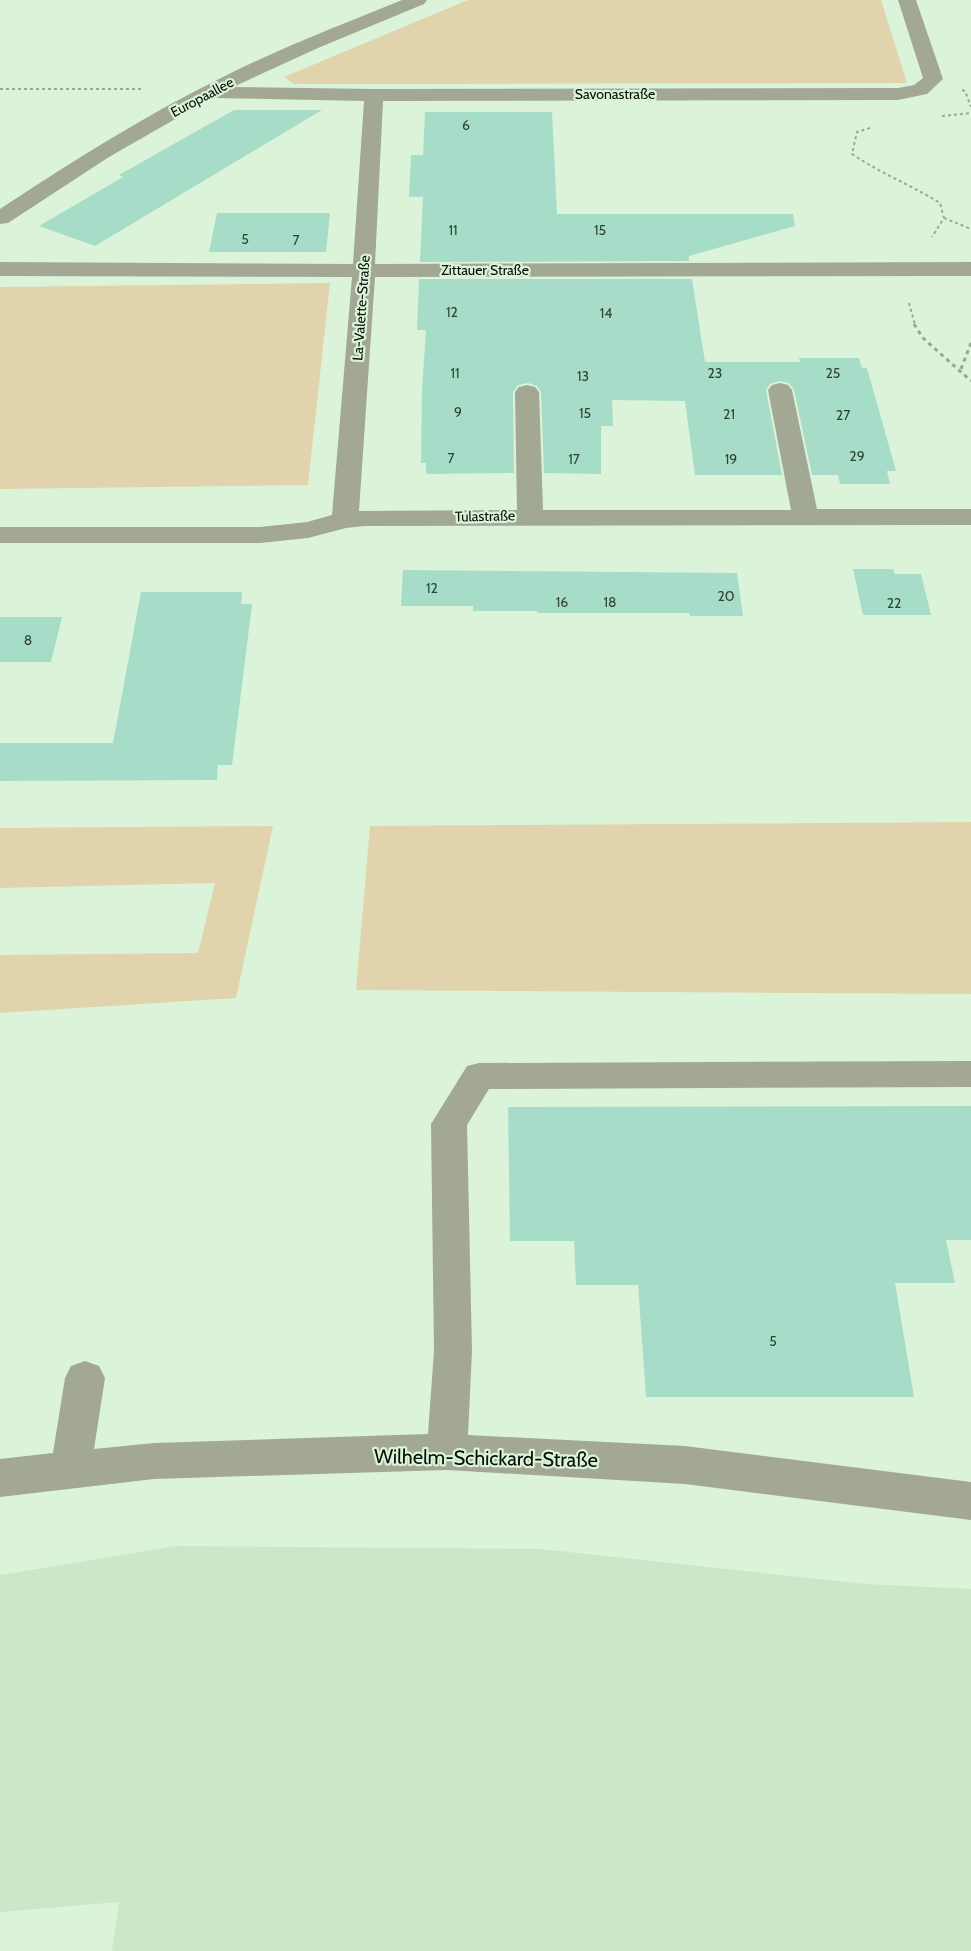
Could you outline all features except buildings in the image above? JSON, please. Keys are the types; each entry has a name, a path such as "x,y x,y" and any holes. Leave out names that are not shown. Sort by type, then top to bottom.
{"street":[{"name":"Europaallee","path":"0,218 40,191 208,92 290,54 418,0"},
{"name":"Savonastraße","path":"208,92 374,95 898,94 920,90 933,79 907,0"},
{"name":"La-Valette-Straße","path":"345,520 364,270 374,95"},
{"name":"Zittauer Straße","path":"0,269 971,269"},
{"path":"780,390 805,516"},
{"path":"527,392 530,516"},
{"name":"Tulastraße","path":"0,535 260,535 308,530 345,520 530,516 971,517"},
{"path":"447,1452 453,1351 449,1124 479,1076 971,1074"},
{"path":"71,1470 85,1378"},
{"name":"Wilhelm-Schickard-Straße","path":"0,1478 154,1461 447,1452 685,1465 971,1501"}],"path":[{"path":"0,89 166,89 208,92"},
{"path":"935,116 971,113"},
{"path":"876,126 857,132 852,154 872,168 911,185 940,203 944,218 909,270 909,317 924,341 961,369 971,381"},
{"path":"944,218 971,229"},
{"path":"961,369 971,343"}],"shaded area":[{"path":"468,0 881,0 907,83 294,84 284,77"},
{"path":"330,283 308,485 0,489 0,287"},
{"path":"971,822 971,994 356,990 370,826"},
{"path":"273,826 236,998 0,1013 0,955 198,953 215,883 0,888 0,828"},
{"path":"177,1546 540,1549 865,1584 971,1589 971,1951 112,1951 119,1902 0,1912 0,1575"}]}
